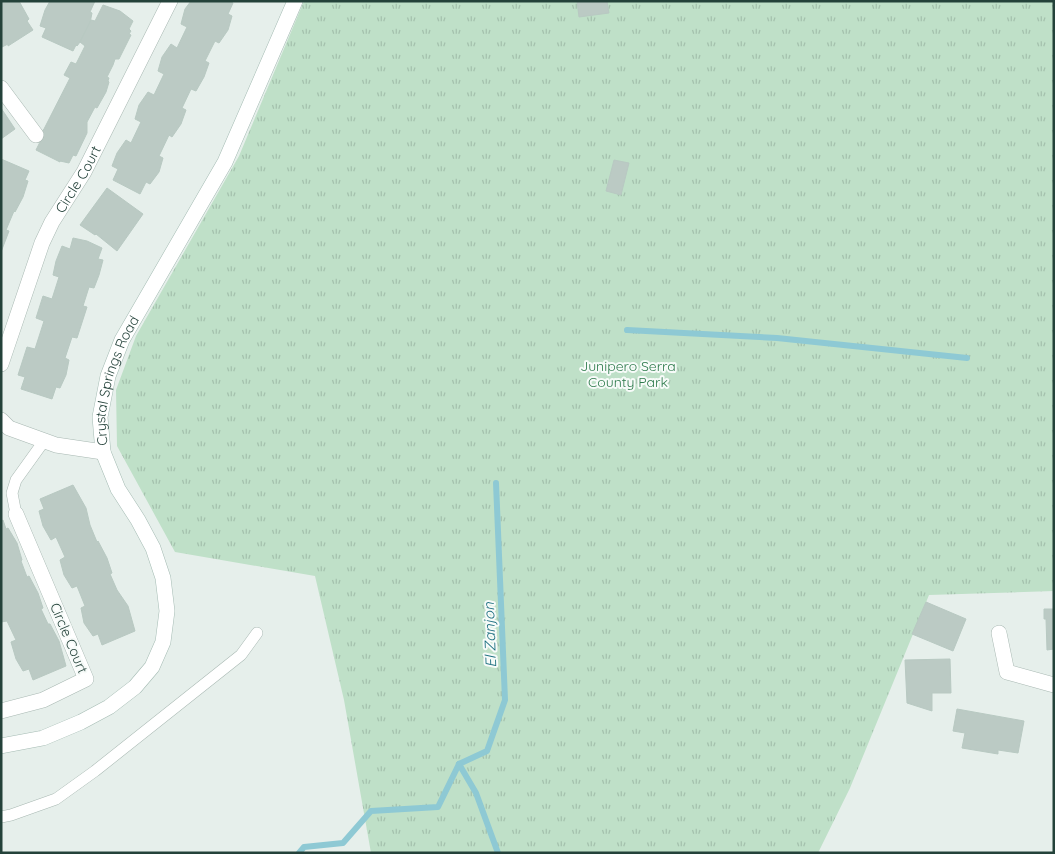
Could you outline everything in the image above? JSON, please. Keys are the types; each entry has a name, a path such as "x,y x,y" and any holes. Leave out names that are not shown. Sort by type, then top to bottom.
{"street":[{"name":"Circle Court","path":"1,364 42,243 52,222 84,172 170,1"},
{"name":"Crystal Springs Road","path":"1,746 44,738 109,707 135,687 152,667 163,642 167,611 160,571 153,548 118,488 104,452 100,417 108,376 122,340 225,162 295,1"},
{"path":"1,88 36,135"},
{"path":"1,420 9,428 56,444 104,452"},
{"name":"Circle Court","path":"1,711 43,700 86,679 16,514"},
{"path":"999,632 1007,672 1054,685"}],"lane":[{"path":"16,514 12,493 16,480 44,440"},
{"path":"1,816 11,815 56,799 95,771 241,655 257,633"}],"green space":[{"name":"Junipero Serra County Park","path":"304,1 1054,1 1054,591 929,595 850,788 818,853 371,853 344,700 315,576 175,552 117,446 116,390 136,336 239,156"}],"building":[{"path":"1,1 19,1 33,30 8,46 8,44 2,47"},
{"path":"50,1 95,1 90,12 92,13 90,23 73,51 42,37 46,28 40,26"},
{"path":"191,1 229,1 233,3 228,14 232,16 228,30 219,43 215,41 205,61 209,63 204,77 196,91 191,89 182,108 186,110 181,124 172,137 169,135 159,156 163,158 159,172 150,184 146,182 140,194 113,180 118,169 112,166 117,153 126,140 131,143 141,122 135,119 139,105 148,92 154,95 164,74 158,71 162,57 171,44 177,48 187,27 181,24 185,9"},
{"path":"577,1 607,1 609,13 579,17"},
{"path":"103,5 120,11 133,21 129,29 131,31 129,34 131,35 119,59 115,59 107,77 109,82 106,92 87,122 87,133 76,156 73,155 69,163 60,162 36,150 40,142 36,140 44,129 70,78 64,75 71,62 76,64 85,46 80,42 91,20 95,21"},
{"path":"1,108 15,129 1,139"},
{"path":"1,159 29,171 25,180 28,181 23,197 14,211 6,230 9,231 1,252"},
{"path":"614,160 629,163 621,195 606,191"},
{"path":"107,188 143,214 117,251 96,234 80,225"},
{"path":"73,238 87,241 102,248 98,259 103,260 94,288 89,287 83,306 87,307 77,338 72,337 65,358 69,360 66,375 60,388 56,387 52,399 21,389 25,377 18,375 27,347 35,349 44,321 36,318 43,296 52,299 59,277 53,275 62,246 70,249"},
{"path":"73,485 86,508 97,542 107,558 112,573 110,574 117,590 128,606 135,631 102,645 98,634 93,636 84,623 81,608 85,606 77,586 72,588 64,575 60,560 65,557 56,537 51,540 43,526 39,511 44,509 40,499"},
{"path":"3,520 6,529 8,528 17,543 27,577 29,576 38,593 43,608 41,609 59,641 66,666 33,680 29,669 23,671 16,659 11,642 16,640 7,621 1,622 1,521"},
{"path":"926,602 966,619 953,651 912,634"},
{"path":"1044,609 1054,609 1054,649 1047,650"},
{"path":"950,659 951,693 932,693 932,711 907,703 905,660"},
{"path":"957,709 1024,721 1018,753 998,750 998,754 962,748 965,733 953,731"}],"waterway":[{"path":"627,330 777,338 967,358"},
{"name":"El Zanjon","path":"459,764 487,751 505,700 496,483"},
{"path":"459,764 476,793 498,853"},
{"path":"299,853 304,847 343,843 371,811 438,807 459,764"}]}
